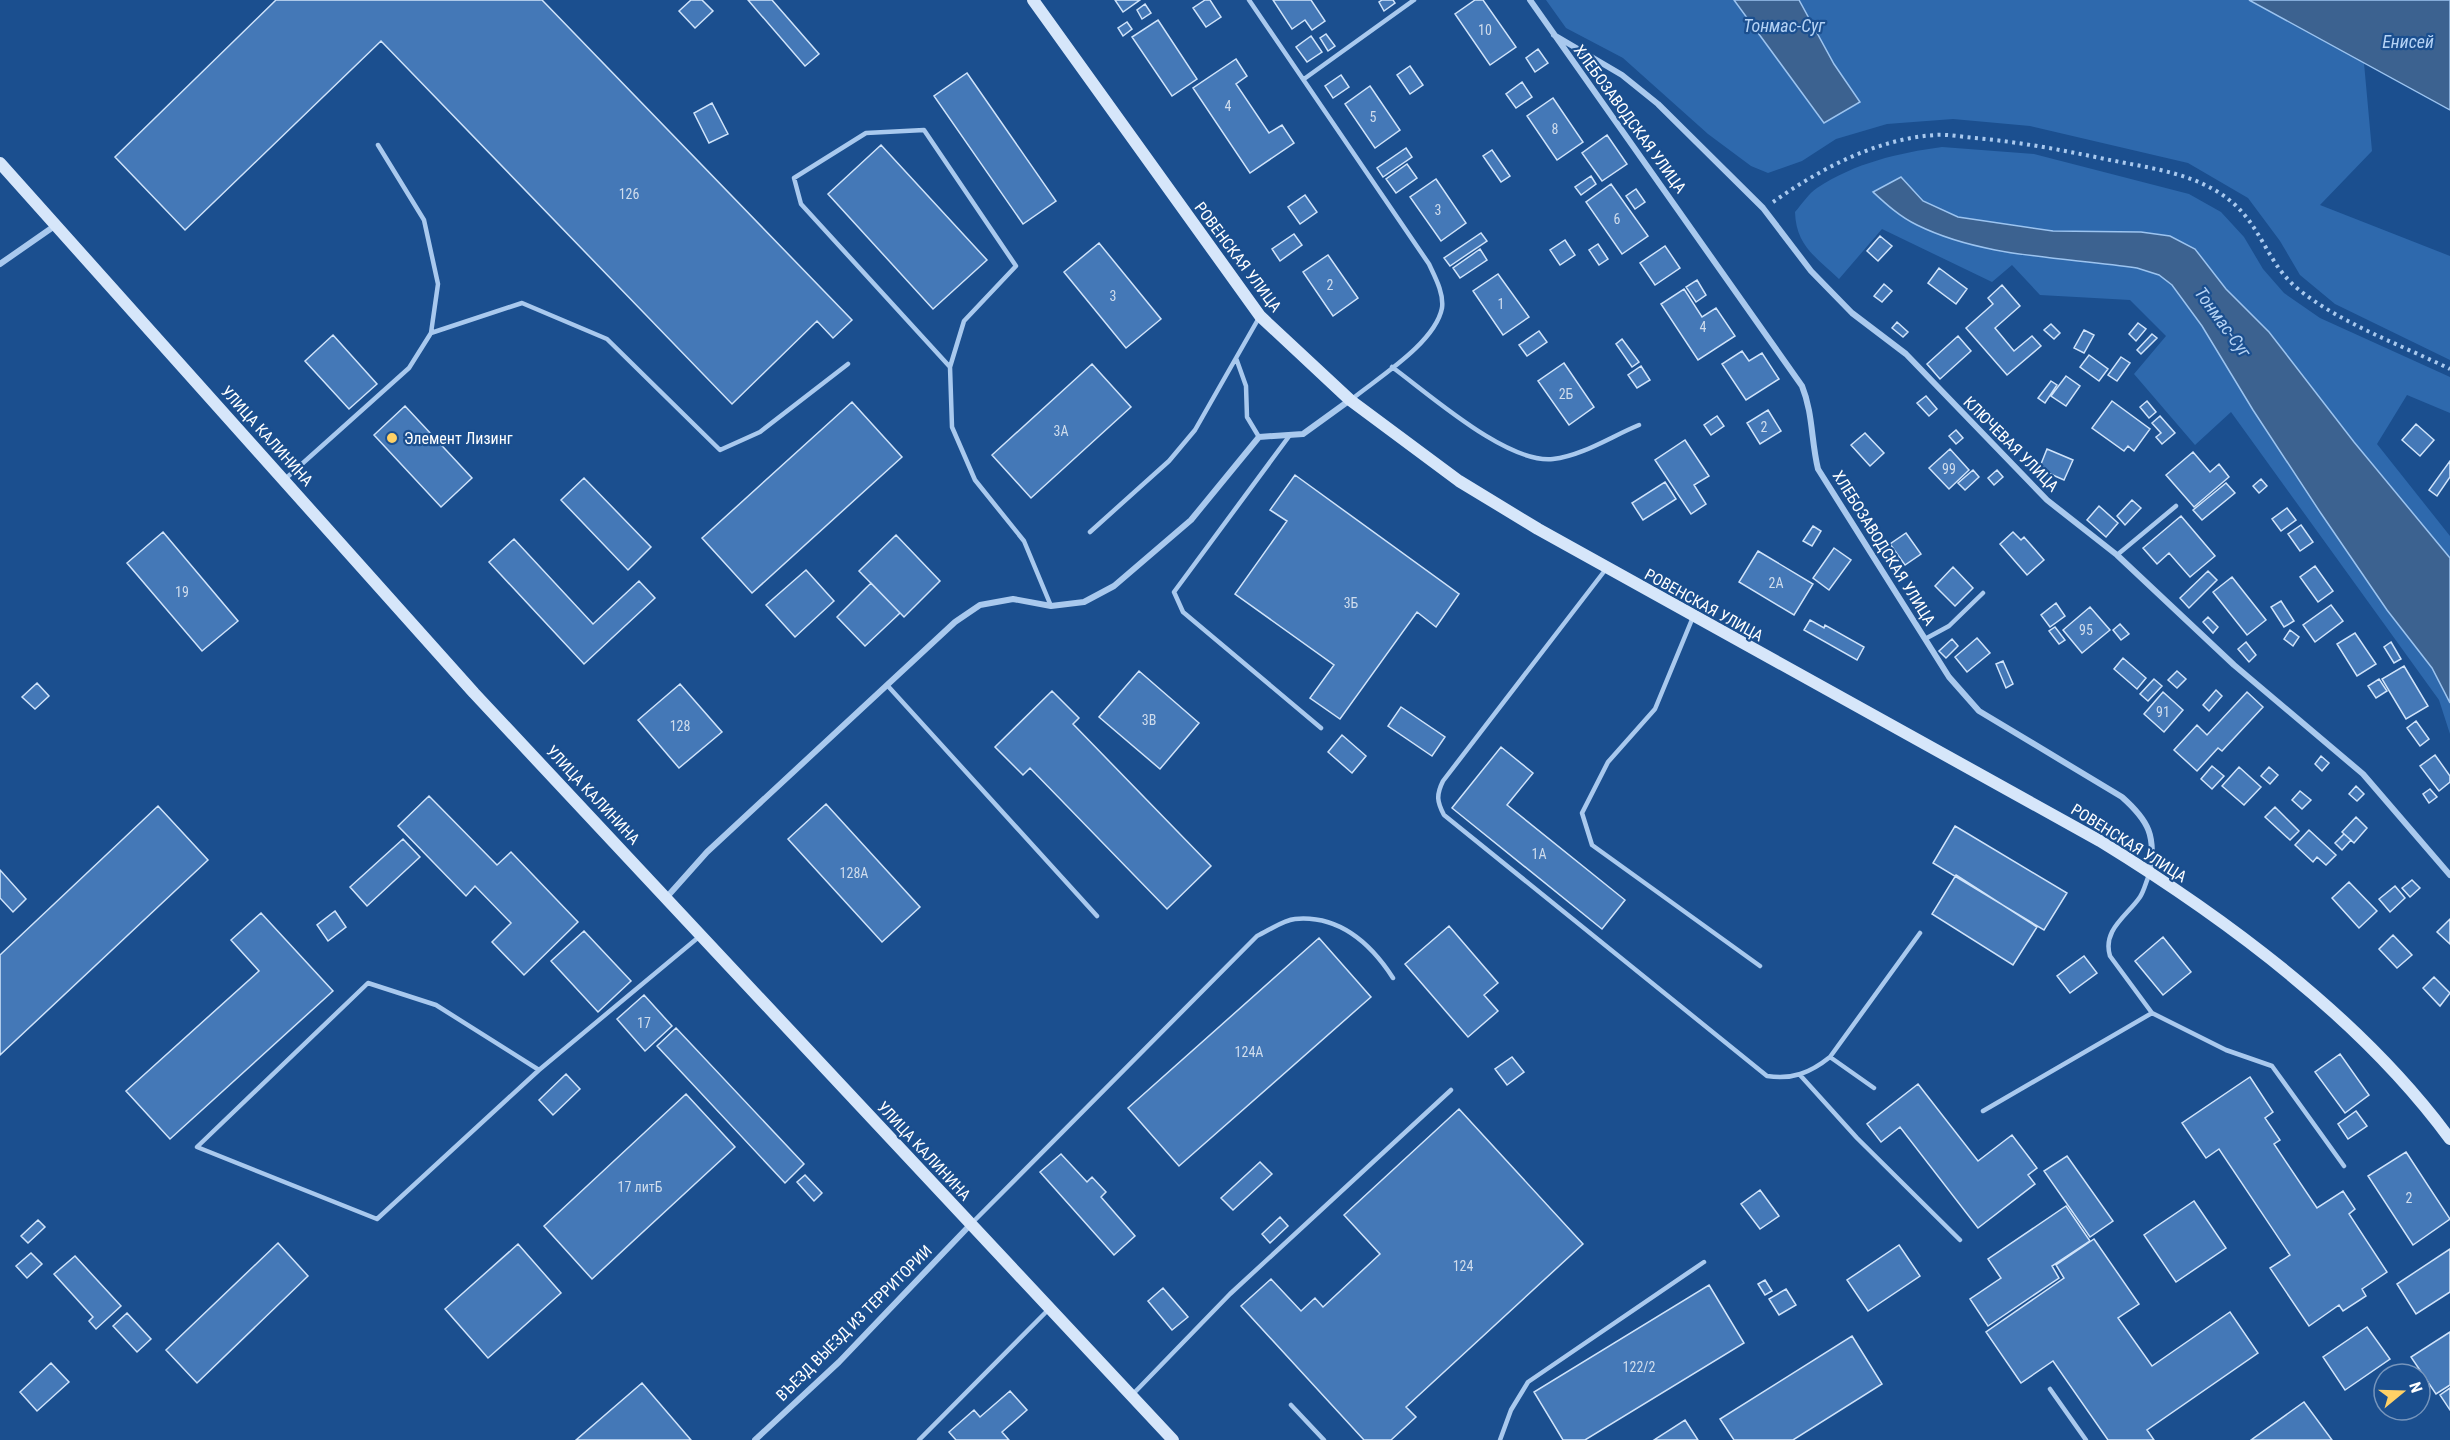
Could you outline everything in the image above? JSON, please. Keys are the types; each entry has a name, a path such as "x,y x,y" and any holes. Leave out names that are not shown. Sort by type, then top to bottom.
{"main road":[{"name":"РОВЕНСКАЯ УЛИЦА","path":"1033,0 1260,316 1350,400 1459,481 1605,569 2090,836 2150,872 2250,945 2361,1036 2424,1103 2450,1139"},
{"name":"УЛИЦА КАЛИНИНА","path":"0,163 474,693 1173,1440"}],"street":[{"name":"ХЛЕБОЗАВОДСКАЯ УЛИЦА","path":"1530,0 1802,386 1809,404 1813,425 1813,448 1818,469 1949,677 1979,711 2122,797 2133,807 2143,818 2154,843 2150,872"},
{"name":"КЛЮЧЕВАЯ УЛИЦА","path":"1554,35 1622,75 1658,104 1763,208 1811,271 1852,313 1906,354 2047,500 2117,555 2234,665 2363,774 2450,875"},
{"path":"0,264 57,225"},
{"path":"666,898 707,852 955,622 980,605 1013,599 1051,606 1084,602 1114,586 1191,520 1259,437 1303,434 1350,400"},
{"name":"ВЪЕЗД ВЫЕЗД ИЗ ТЕРРИТОРИИ","path":"755,1440 839,1362 971,1224"}],"lane":[{"path":"1250,0 1429,264 1441,291 1442,306 1429,333 1392,367 1350,400"},
{"path":"1304,79 1414,0"},
{"path":"950,367 801,204 794,178 866,133 924,130 1016,266 964,321 950,367 952,427 975,480 1024,541 1051,606"},
{"path":"284,480 409,368 431,333 438,284 424,220 378,145"},
{"path":"431,333 522,303 607,339 720,450 760,432 848,364"},
{"path":"1090,532 1169,461 1195,430 1260,316"},
{"path":"1236,358 1246,387 1247,417 1259,437"},
{"path":"1392,367 1497,442 1531,457 1554,459 1639,425"},
{"path":"1290,435 1174,592 1183,612 1321,728"},
{"path":"2117,555 2176,506"},
{"path":"1605,569 1443,781 1437,792 1438,803 1444,815 1767,1076 1783,1079 1800,1076 1816,1068 1830,1057 1920,933"},
{"path":"1925,639 1949,626 1983,593"},
{"path":"1693,617 1655,710 1608,762 1582,813 1592,845 1760,966"},
{"path":"887,685 1097,916"},
{"path":"2150,872 2141,896 2110,932 2108,948 2110,956 2152,1013 2226,1050 2272,1066 2344,1166"},
{"path":"971,1224 1257,936 1294,919 1335,922 1378,954 1394,978"},
{"path":"539,1070 435,1005 368,983 197,1147 377,1219 539,1070 700,936"},
{"path":"1983,1111 2152,1013"},
{"path":"1830,1057 1874,1088"},
{"path":"1800,1076 1857,1138 1960,1240"},
{"path":"1132,1396 1230,1294 1451,1090"},
{"path":"1500,1440 1511,1410 1528,1382 1704,1262"},
{"path":"919,1440 1049,1309"},
{"path":"2050,1389 2086,1440"},
{"path":"1291,1405 1324,1440"}],"path":[{"path":"1763,208 1803,181 1858,154 1892,143 1936,135 2030,143 2186,177 2217,192 2241,209 2259,232 2281,271 2296,288 2326,309 2450,369"}],"shaded area":[{"path":"1546,0 1734,0 1824,123 1860,102 1834,64 1799,0 2249,0 2364,63 2372,151 2320,205 2450,256 2450,360 2335,304 2300,275 2280,241 2248,198 2188,163 2030,126 1953,119 1887,124 1836,139 1802,161 1768,173 1751,166 1708,134 1623,58 1566,28"},
{"path":"1942,147 2034,154 2189,194 2221,212 2244,237 2263,269 2284,293 2320,318 2450,377 2450,413 2407,395 2377,444 2450,536 2450,558 2354,442 2269,332 2226,289 2195,249 2141,232 2053,231 1958,217 1923,201 1901,177 1894,210 1922,225 1981,245 2043,256 2137,268 2159,275 2172,285 2202,326 2253,410 2320,512 2387,610 2432,668 2450,703 2450,734 2439,700 2231,412 2195,445 2134,374 2166,336 2130,300 2040,295 2012,265 1992,282 1882,229 1839,279 1815,257 1803,242 1796,224 1795,212 1814,190 1831,179 1877,160"}],"water":[{"name":"Тонмас-Суг","path":"1734,0 1799,0 1834,64 1860,102 1824,123"},
{"name":"Енисей","path":"2249,0 2450,0 2450,110"},
{"name":"Тонмас-Суг","path":"1901,177 1923,201 1958,217 2053,231 2141,232 2170,236 2195,249 2226,289 2269,332 2354,442 2450,558 2450,703 2432,668 2387,610 2320,512 2253,410 2202,326 2172,285 2159,275 2137,268 2025,255 1969,244 1943,236 1905,218 1873,192"}],"building":[{"path":"276,0 542,0 852,320 833,338 817,321 732,404 381,41 185,230 115,157"},
{"path":"691,0 702,0 713,11 695,28 679,11"},
{"path":"748,0 772,0 819,54 805,66"},
{"path":"1115,0 1140,0 1123,12"},
{"path":"1205,0 1210,0 1221,17 1206,27 1193,8"},
{"path":"1273,0 1311,0 1325,21 1312,30 1305,20 1292,29"},
{"path":"1393,0 1395,3 1384,11 1379,2"},
{"path":"1475,0 1483,0 1516,47 1490,65 1455,14"},
{"path":"1145,4 1151,13 1142,19 1137,10"},
{"path":"1158,20 1197,79 1172,96 1132,37"},
{"path":"1127,22 1132,29 1123,36 1118,28"},
{"path":"1326,34 1335,46 1328,51 1320,38"},
{"path":"1311,36 1322,52 1307,62 1296,47"},
{"path":"1538,49 1548,63 1535,72 1526,58"},
{"path":"1236,59 1247,76 1236,84 1269,133 1282,125 1294,143 1250,173 1193,88"},
{"path":"1410,66 1423,85 1410,94 1397,75"},
{"path":"967,73 1056,201 1023,224 934,96"},
{"path":"1341,75 1349,87 1333,98 1325,86"},
{"path":"1522,82 1532,97 1516,108 1506,94"},
{"path":"1370,86 1400,130 1375,148 1345,104"},
{"path":"1553,98 1583,142 1557,160 1527,116"},
{"path":"712,103 728,134 709,143 694,113"},
{"path":"1607,135 1627,164 1602,181 1582,153"},
{"path":"881,145 987,260 933,309 828,194"},
{"path":"1406,148 1412,157 1383,177 1377,168"},
{"path":"1492,150 1510,176 1501,182 1483,156"},
{"path":"1407,164 1417,178 1396,193 1386,179"},
{"path":"1591,176 1596,184 1581,195 1575,187"},
{"path":"1436,179 1466,223 1441,241 1410,197"},
{"path":"1611,184 1648,236 1622,254 1586,202"},
{"path":"1636,189 1645,202 1635,209 1626,196"},
{"path":"1305,195 1317,212 1300,224 1288,207"},
{"path":"1481,233 1487,241 1450,266 1444,258"},
{"path":"1294,234 1302,245 1280,261 1272,249"},
{"path":"1880,236 1892,246 1878,261 1867,251"},
{"path":"1565,240 1575,255 1560,265 1550,250"},
{"path":"1099,243 1161,319 1126,348 1064,272"},
{"path":"1598,244 1608,259 1599,265 1589,250"},
{"path":"1665,246 1680,268 1655,285 1640,263"},
{"path":"1480,249 1487,260 1460,278 1453,268"},
{"path":"1328,255 1358,298 1333,316 1303,272"},
{"path":"1939,268 1967,289 1956,304 1928,283"},
{"path":"1498,274 1529,317 1503,335 1473,291"},
{"path":"1697,280 1706,295 1696,302 1686,287"},
{"path":"1884,284 1892,291 1882,302 1874,296"},
{"path":"2002,285 2020,306 1995,328 2014,351 2032,336 2041,346 2007,375 1966,328 1993,304 1988,298"},
{"path":"1684,289 1702,317 1716,308 1735,336 1698,360 1661,304"},
{"path":"1897,322 1908,332 1903,337 1892,328"},
{"path":"2138,323 2146,329 2136,341 2129,334"},
{"path":"2051,324 2060,333 2054,339 2044,330"},
{"path":"2084,330 2094,335 2084,353 2074,348"},
{"path":"1539,331 1547,342 1527,356 1519,345"},
{"path":"2152,334 2157,338 2141,354 2137,350"},
{"path":"333,335 377,384 349,409 305,361"},
{"path":"1958,336 1971,351 1940,379 1927,364"},
{"path":"1622,339 1639,362 1632,367 1616,344"},
{"path":"1742,351 1749,361 1762,353 1779,379 1746,400 1722,364"},
{"path":"2089,355 2108,369 2099,381 2080,367"},
{"path":"2121,357 2130,363 2117,381 2108,375"},
{"path":"1564,363 1594,407 1569,425 1538,381"},
{"path":"1092,364 1131,407 1031,498 992,455"},
{"path":"1641,366 1650,380 1637,388 1628,375"},
{"path":"2066,376 2080,386 2066,406 2051,396"},
{"path":"2051,381 2057,385 2045,403 2038,398"},
{"path":"1926,396 1937,409 1929,416 1917,403"},
{"path":"2112,401 2150,429 2134,451 2128,446 2124,451 2092,428"},
{"path":"2147,401 2156,412 2149,418 2140,407"},
{"path":"852,402 902,457 752,593 702,538"},
{"path":"405,406 472,478 441,507 374,435"},
{"path":"1768,410 1781,431 1760,444 1747,423"},
{"path":"1717,416 1724,426 1711,435 1704,425"},
{"path":"2160,416 2175,433 2162,444 2156,437 2161,433 2152,423"},
{"path":"2416,424 2434,440 2420,456 2402,440"},
{"path":"1956,430 1963,438 1956,444 1949,436"},
{"path":"1865,433 1884,453 1870,466 1851,445"},
{"path":"1685,440 1709,476 1694,485 1706,504 1691,514 1655,460"},
{"path":"1950,449 1969,470 1949,489 1929,468"},
{"path":"2047,449 2073,460 2064,480 2039,469"},
{"path":"2193,452 2210,472 2219,464 2229,477 2194,507 2166,475"},
{"path":"2450,461 2450,477 2437,496 2429,490"},
{"path":"1973,470 1979,477 1965,490 1958,483"},
{"path":"1997,470 2003,477 1994,485 1988,478"},
{"path":"1295,475 1459,594 1436,627 1417,612 1340,719 1310,698 1334,665 1235,594 1287,521 1270,510"},
{"path":"584,478 651,547 628,570 561,500"},
{"path":"2261,479 2267,486 2259,493 2253,486"},
{"path":"1665,482 1676,499 1643,520 1632,503"},
{"path":"2226,483 2235,493 2202,520 2193,510"},
{"path":"2132,500 2141,508 2125,525 2117,516"},
{"path":"2099,506 2118,523 2106,537 2087,520"},
{"path":"2287,508 2296,520 2281,531 2272,519"},
{"path":"2181,516 2215,556 2190,577 2169,553 2157,564 2143,548"},
{"path":"2301,525 2313,542 2300,551 2288,534"},
{"path":"1813,526 1821,531 1812,546 1803,541"},
{"path":"163,532 238,621 202,651 127,563"},
{"path":"2013,532 2021,540 2024,537 2044,560 2027,575 2000,544"},
{"path":"1906,533 1921,554 1905,565 1890,544"},
{"path":"896,535 940,581 904,617 859,571"},
{"path":"514,539 593,624 639,581 655,598 584,664 489,562"},
{"path":"1834,548 1851,560 1829,590 1813,578"},
{"path":"1758,551 1813,584 1794,615 1739,582"},
{"path":"2315,566 2333,591 2318,602 2300,577"},
{"path":"1953,567 1973,588 1955,606 1935,586"},
{"path":"806,570 834,601 795,637 766,605"},
{"path":"2208,571 2217,580 2189,608 2180,598"},
{"path":"2232,577 2266,620 2247,635 2213,592"},
{"path":"871,583 900,613 865,646 837,617"},
{"path":"2281,601 2294,621 2284,627 2271,607"},
{"path":"2056,603 2065,616 2050,627 2041,615"},
{"path":"2331,605 2343,621 2315,642 2303,625"},
{"path":"2090,607 2110,630 2082,653 2063,630"},
{"path":"2208,617 2218,627 2213,633 2203,622"},
{"path":"1810,620 1824,628 1825,625 1864,647 1857,660 1804,630"},
{"path":"2120,624 2129,634 2121,640 2113,630"},
{"path":"2055,627 2065,640 2059,644 2049,631"},
{"path":"2290,630 2299,637 2293,646 2284,639"},
{"path":"2355,633 2376,664 2357,676 2337,644"},
{"path":"1977,638 1990,653 1967,672 1955,657"},
{"path":"1952,639 1958,646 1946,658 1939,651"},
{"path":"2246,642 2256,655 2249,662 2238,649"},
{"path":"2391,642 2401,659 2394,663 2384,647"},
{"path":"2123,658 2146,678 2137,689 2114,669"},
{"path":"2003,661 2013,684 2006,688 1996,664"},
{"path":"2404,666 2428,706 2406,719 2382,679"},
{"path":"1139,671 1199,723 1160,769 1099,717"},
{"path":"2177,671 2186,679 2177,688 2168,680"},
{"path":"2154,679 2162,686 2148,701 2140,694"},
{"path":"2379,679 2387,691 2376,698 2368,686"},
{"path":"37,683 49,696 35,709 22,697"},
{"path":"680,684 722,732 679,768 638,720"},
{"path":"2216,690 2222,696 2209,711 2203,705"},
{"path":"1052,691 1079,718 1073,724 1211,866 1167,909 1030,768 1023,775 995,747"},
{"path":"2163,692 2183,710 2164,732 2144,714"},
{"path":"2247,692 2263,707 2222,751 2218,748 2197,771 2174,750 2197,725 2207,735"},
{"path":"1401,707 1445,737 1432,756 1388,726"},
{"path":"2416,721 2429,739 2420,746 2407,728"},
{"path":"1342,735 1366,756 1352,773 1328,752"},
{"path":"1501,747 1533,773 1507,805 1625,900 1602,929 1452,808"},
{"path":"2435,755 2450,776 2450,782 2439,791 2420,766"},
{"path":"2321,756 2329,763 2322,771 2315,764"},
{"path":"2212,766 2224,776 2212,789 2201,779"},
{"path":"2239,767 2261,787 2244,805 2222,786"},
{"path":"2269,767 2278,775 2270,784 2261,776"},
{"path":"2356,786 2364,794 2357,801 2349,794"},
{"path":"2430,789 2437,797 2429,803 2423,794"},
{"path":"2300,791 2311,800 2302,809 2292,800"},
{"path":"429,796 497,865 511,852 578,922 524,975 492,942 511,923 475,886 466,896 398,826"},
{"path":"826,804 920,907 882,942 788,839"},
{"path":"158,806 208,860 0,1055 0,955"},
{"path":"2275,807 2299,831 2290,840 2265,817"},
{"path":"2356,817 2367,828 2354,843 2342,832"},
{"path":"1955,826 2067,893 2044,930 1933,863"},
{"path":"2309,830 2336,855 2326,865 2317,857 2313,862 2295,845"},
{"path":"2344,834 2351,840 2342,850 2335,843"},
{"path":"403,839 420,857 367,906 350,887"},
{"path":"0,870 26,899 13,912 0,898"},
{"path":"1956,875 2037,927 2013,965 1932,914"},
{"path":"2412,880 2420,888 2410,897 2402,888"},
{"path":"2349,882 2377,911 2359,928 2332,898"},
{"path":"2395,886 2405,898 2390,912 2379,899"},
{"path":"335,911 346,927 328,941 317,925"},
{"path":"261,913 333,991 170,1139 126,1091 259,971 231,940"},
{"path":"2450,919 2450,944 2437,932"},
{"path":"1449,926 1498,983 1484,995 1498,1011 1468,1037 1405,964"},
{"path":"584,931 631,981 598,1012 551,961"},
{"path":"2393,935 2412,955 2397,968 2379,949"},
{"path":"2163,937 2191,972 2163,995 2135,961"},
{"path":"1319,938 1371,997 1179,1166 1128,1108"},
{"path":"2084,956 2097,973 2070,993 2057,976"},
{"path":"2434,977 2450,993 2440,1006 2423,988"},
{"path":"644,995 672,1026 645,1051 617,1019"},
{"path":"676,1028 804,1164 785,1183 657,1046"},
{"path":"2340,1054 2369,1095 2345,1113 2315,1072"},
{"path":"1512,1057 1524,1072 1507,1085 1495,1069"},
{"path":"566,1074 580,1089 553,1115 539,1100"},
{"path":"2250,1077 2273,1112 2265,1118 2280,1140 2274,1144 2317,1208 2343,1191 2355,1209 2349,1214 2387,1272 2362,1289 2366,1296 2343,1311 2339,1305 2309,1326 2270,1268 2290,1255 2219,1149 2206,1158 2182,1123"},
{"path":"1918,1084 1978,1161 2012,1135 2037,1168 2028,1175 2035,1184 1978,1228 1900,1127 1881,1142 1867,1124"},
{"path":"686,1094 735,1147 592,1279 544,1226"},
{"path":"1459,1109 1583,1244 1406,1407 1416,1417 1391,1440 1364,1440 1241,1306 1271,1279 1301,1311 1315,1298 1323,1307 1380,1254 1344,1215"},
{"path":"2356,1111 2367,1126 2348,1139 2338,1124"},
{"path":"2406,1152 2450,1219 2413,1245 2368,1176"},
{"path":"1061,1154 1087,1182 1092,1177 1106,1192 1101,1197 1135,1236 1114,1255 1040,1172"},
{"path":"2067,1156 2113,1221 2090,1237 2044,1171"},
{"path":"1260,1162 1272,1174 1233,1210 1221,1198"},
{"path":"805,1175 822,1193 814,1201 797,1182"},
{"path":"1760,1190 1779,1216 1760,1229 1741,1204"},
{"path":"2194,1201 2226,1248 2176,1282 2144,1235"},
{"path":"2066,1206 2090,1241 2052,1266 2059,1278 1988,1326 1970,1299 2001,1278 1988,1259"},
{"path":"1280,1217 1288,1226 1270,1243 1262,1234"},
{"path":"38,1220 45,1227 28,1243 21,1236"},
{"path":"2094,1239 2139,1304 2118,1318 2152,1366 2230,1312 2258,1353 2147,1430 2154,1440 2108,1440 2053,1361 2021,1383 1986,1332 2064,1278 2056,1265"},
{"path":"278,1243 308,1276 197,1383 166,1350"},
{"path":"518,1244 561,1293 488,1358 445,1309"},
{"path":"1899,1245 1920,1276 1868,1311 1847,1280"},
{"path":"2450,1249 2450,1292 2416,1314 2397,1284"},
{"path":"31,1253 42,1264 27,1278 16,1266"},
{"path":"75,1256 121,1306 96,1329 89,1321 93,1317 54,1274"},
{"path":"1765,1280 1772,1291 1765,1295 1758,1284"},
{"path":"1709,1285 1744,1343 1585,1440 1563,1440 1534,1392"},
{"path":"1163,1288 1188,1317 1172,1330 1148,1301"},
{"path":"1786,1289 1796,1305 1779,1315 1769,1299"},
{"path":"127,1313 151,1339 137,1352 113,1326"},
{"path":"2367,1327 2390,1359 2386,1362 2372,1362 2372,1371 2345,1390 2323,1357"},
{"path":"2450,1332 2450,1385 2436,1394 2432,1388 2432,1362 2414,1362 2411,1357"},
{"path":"1852,1336 1882,1384 1793,1440 1734,1440 1720,1419"},
{"path":"51,1363 69,1382 37,1411 20,1392"},
{"path":"642,1383 691,1440 576,1440"},
{"path":"2450,1388 2450,1410 2440,1395"},
{"path":"1010,1391 1027,1410 1002,1432 1009,1440 956,1440 949,1432 974,1410 980,1417"},
{"path":"2304,1402 2332,1440 2251,1440"},
{"path":"1685,1420 1698,1440 1654,1440"}],"place":[{"name":"Элемент Лизинг","path":"392,438"}]}
